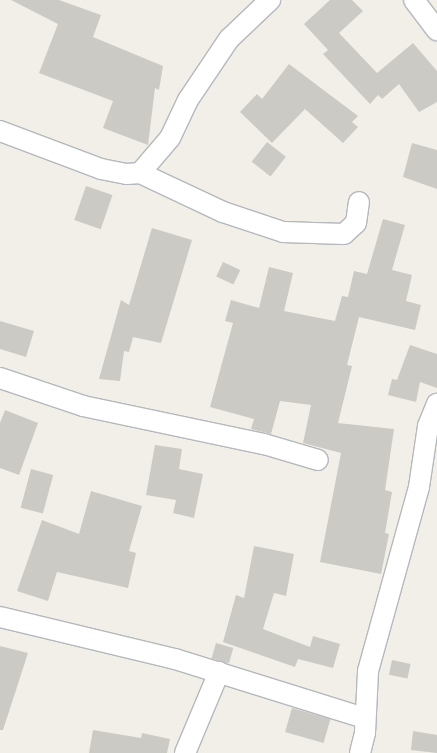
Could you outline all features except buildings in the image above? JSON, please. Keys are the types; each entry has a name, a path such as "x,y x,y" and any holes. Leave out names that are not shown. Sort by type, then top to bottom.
{"street":[{"path":"140,173 170,138 188,100 229,39 270,0"},
{"path":"414,0 437,30"},
{"path":"0,131 101,169 128,174 140,173 223,212 283,232 344,234 356,223 359,202"},
{"path":"0,378 83,406 264,444 318,460"},
{"path":"360,753 365,718 368,670 418,487 428,426 436,409"},
{"path":"0,616 72,632 219,672 365,718"},
{"path":"185,753 219,672"}]}
